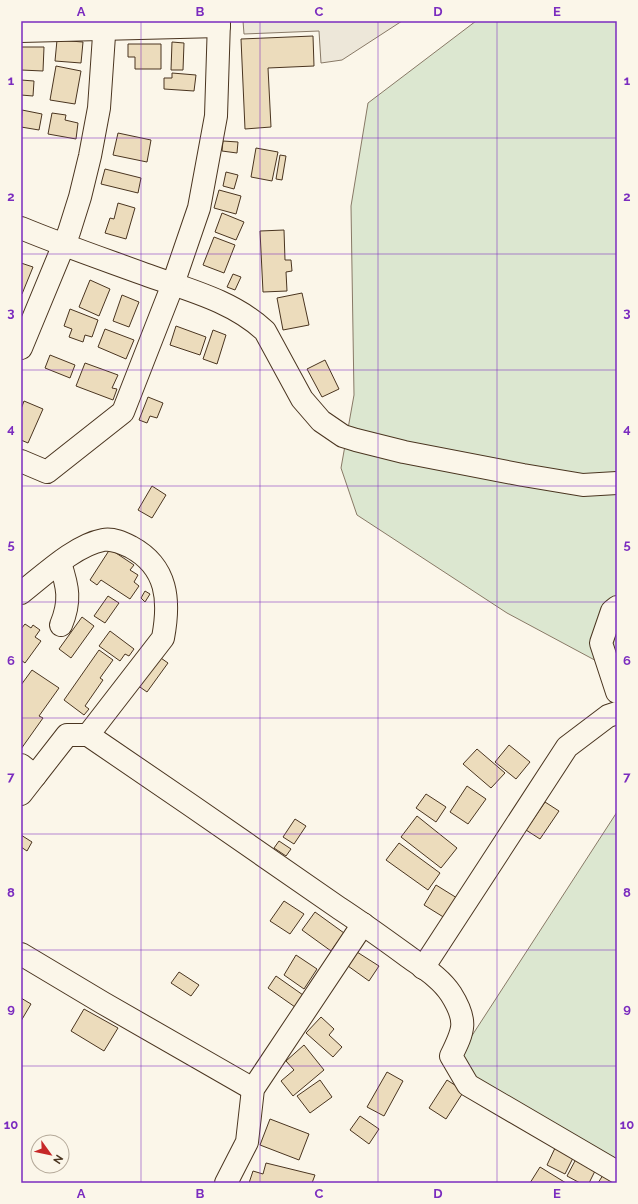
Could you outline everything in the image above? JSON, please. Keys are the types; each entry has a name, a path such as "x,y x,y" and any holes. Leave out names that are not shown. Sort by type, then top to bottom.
{"street":[{"path":"21,31 104,25 219,24 216,116 199,208 173,284 123,412 47,472 21,461"},
{"path":"21,348 64,246 84,183 98,115 103,60 104,25"},
{"path":"21,228 64,246 213,299 245,315 265,331 302,399 321,421 343,436 404,452 523,475 583,485 617,483"},
{"path":"21,593 60,562 90,544 103,540 112,540 135,549 157,570 166,600 166,619 163,638 88,735"},
{"path":"60,562 66,579 68,591 68,604 61,625"},
{"path":"617,607 612,611 602,643 617,692"},
{"path":"423,968 568,747 608,716 617,713"},
{"path":"21,794 28,771 67,735 88,735 363,924 441,982 451,995 462,1020 463,1029 451,1056 468,1085 617,1172"},
{"path":"226,1183 247,1142 254,1089 363,924"},
{"path":"21,954 103,1003 254,1089"}],"green space":[{"path":"476,21 617,21 617,672 507,613 357,515 341,468 354,395 351,206 368,103"},
{"path":"617,812 617,1167 471,1076 462,1051"}],"shaded area":[{"path":"243,21 402,21 342,60 321,63 319,31 244,34"}],"building":[{"path":"313,36 314,66 268,68 271,127 245,129 241,39"},
{"path":"57,40 83,42 81,63 55,61"},
{"path":"172,42 184,43 183,70 171,70"},
{"path":"128,44 161,44 161,69 135,69 135,57 128,57"},
{"path":"21,47 44,47 43,71 21,70"},
{"path":"56,66 81,71 75,104 50,100"},
{"path":"172,73 196,75 194,91 164,89 164,78 172,78"},
{"path":"21,80 34,81 33,96 21,95"},
{"path":"22,110 42,114 39,130 21,127"},
{"path":"52,113 66,115 65,120 78,123 76,139 48,134"},
{"path":"118,133 151,140 147,162 113,155"},
{"path":"223,141 238,142 237,153 222,151"},
{"path":"256,148 278,152 272,181 251,177"},
{"path":"280,155 286,156 282,180 276,179"},
{"path":"105,169 141,178 138,193 101,184"},
{"path":"226,172 238,175 234,189 223,186"},
{"path":"219,190 241,196 236,214 214,208"},
{"path":"118,203 135,208 126,239 105,233 110,218 114,219"},
{"path":"222,213 244,222 236,240 215,232"},
{"path":"284,230 285,260 291,260 292,271 286,272 287,291 263,292 260,231"},
{"path":"214,237 235,245 224,273 203,265"},
{"path":"21,263 33,267 22,294 21,293"},
{"path":"233,274 241,277 235,290 227,287"},
{"path":"90,280 110,289 99,316 79,307"},
{"path":"302,293 309,325 283,330 277,298"},
{"path":"122,295 139,302 129,327 113,321"},
{"path":"70,309 98,320 92,337 85,335 83,342 69,337 72,329 64,326"},
{"path":"176,326 206,337 200,355 170,345"},
{"path":"105,329 134,340 126,359 98,347"},
{"path":"213,330 226,335 217,364 203,359"},
{"path":"50,355 75,365 70,378 45,368"},
{"path":"325,360 339,389 322,397 307,369"},
{"path":"85,363 118,375 112,388 117,389 113,400 76,386"},
{"path":"148,397 163,403 157,418 150,416 147,423 139,420"},
{"path":"24,401 43,409 28,443 21,440 21,409"},
{"path":"152,486 166,495 152,518 138,510"},
{"path":"110,549 134,565 130,570 138,575 134,582 139,586 130,599 101,580 97,585 90,580"},
{"path":"145,591 150,594 145,602 141,598"},
{"path":"108,596 119,603 105,623 94,616"},
{"path":"82,617 94,626 71,658 59,649"},
{"path":"25,624 31,628 33,625 40,630 35,637 41,641 25,663 21,660 21,629"},
{"path":"110,631 134,649 129,656 125,654 120,661 99,646"},
{"path":"99,650 113,660 100,678 103,680 85,706 89,709 84,715 64,700"},
{"path":"158,656 168,663 147,692 137,685"},
{"path":"32,670 59,688 39,716 43,718 21,749 21,685"},
{"path":"509,745 530,762 516,779 495,762"},
{"path":"477,749 505,773 491,788 463,764"},
{"path":"467,786 486,799 468,824 450,812"},
{"path":"426,794 446,807 436,822 416,808"},
{"path":"545,802 559,811 540,839 526,830"},
{"path":"417,816 457,848 441,868 401,837"},
{"path":"295,819 306,826 294,844 283,837"},
{"path":"21,835 32,842 27,851 21,847"},
{"path":"279,841 291,849 286,856 274,848"},
{"path":"399,843 440,873 428,890 386,860"},
{"path":"436,885 457,898 445,918 424,905"},
{"path":"284,901 304,914 290,934 270,921"},
{"path":"315,912 344,933 331,951 302,930"},
{"path":"357,952 379,966 369,981 348,966"},
{"path":"296,955 317,969 304,989 284,975"},
{"path":"179,972 199,985 191,996 171,983"},
{"path":"276,976 303,995 295,1007 268,988"},
{"path":"21,998 31,1004 21,1021"},
{"path":"84,1009 118,1028 104,1051 71,1031"},
{"path":"321,1017 334,1029 329,1035 342,1047 333,1057 306,1033"},
{"path":"304,1045 324,1070 293,1096 281,1081 294,1070 286,1061"},
{"path":"387,1072 403,1081 384,1116 367,1107"},
{"path":"320,1080 332,1097 310,1113 297,1096"},
{"path":"447,1080 464,1091 446,1119 429,1108"},
{"path":"360,1116 379,1129 369,1144 350,1130"},
{"path":"270,1119 309,1134 299,1160 260,1145"},
{"path":"556,1146 574,1156 565,1174 547,1165"},
{"path":"576,1159 596,1169 589,1183 580,1183 567,1176"},
{"path":"266,1163 315,1175 312,1183 249,1183 253,1171 263,1174"},
{"path":"540,1167 566,1183 530,1183"},
{"path":"603,1175 617,1183 598,1183"}]}
